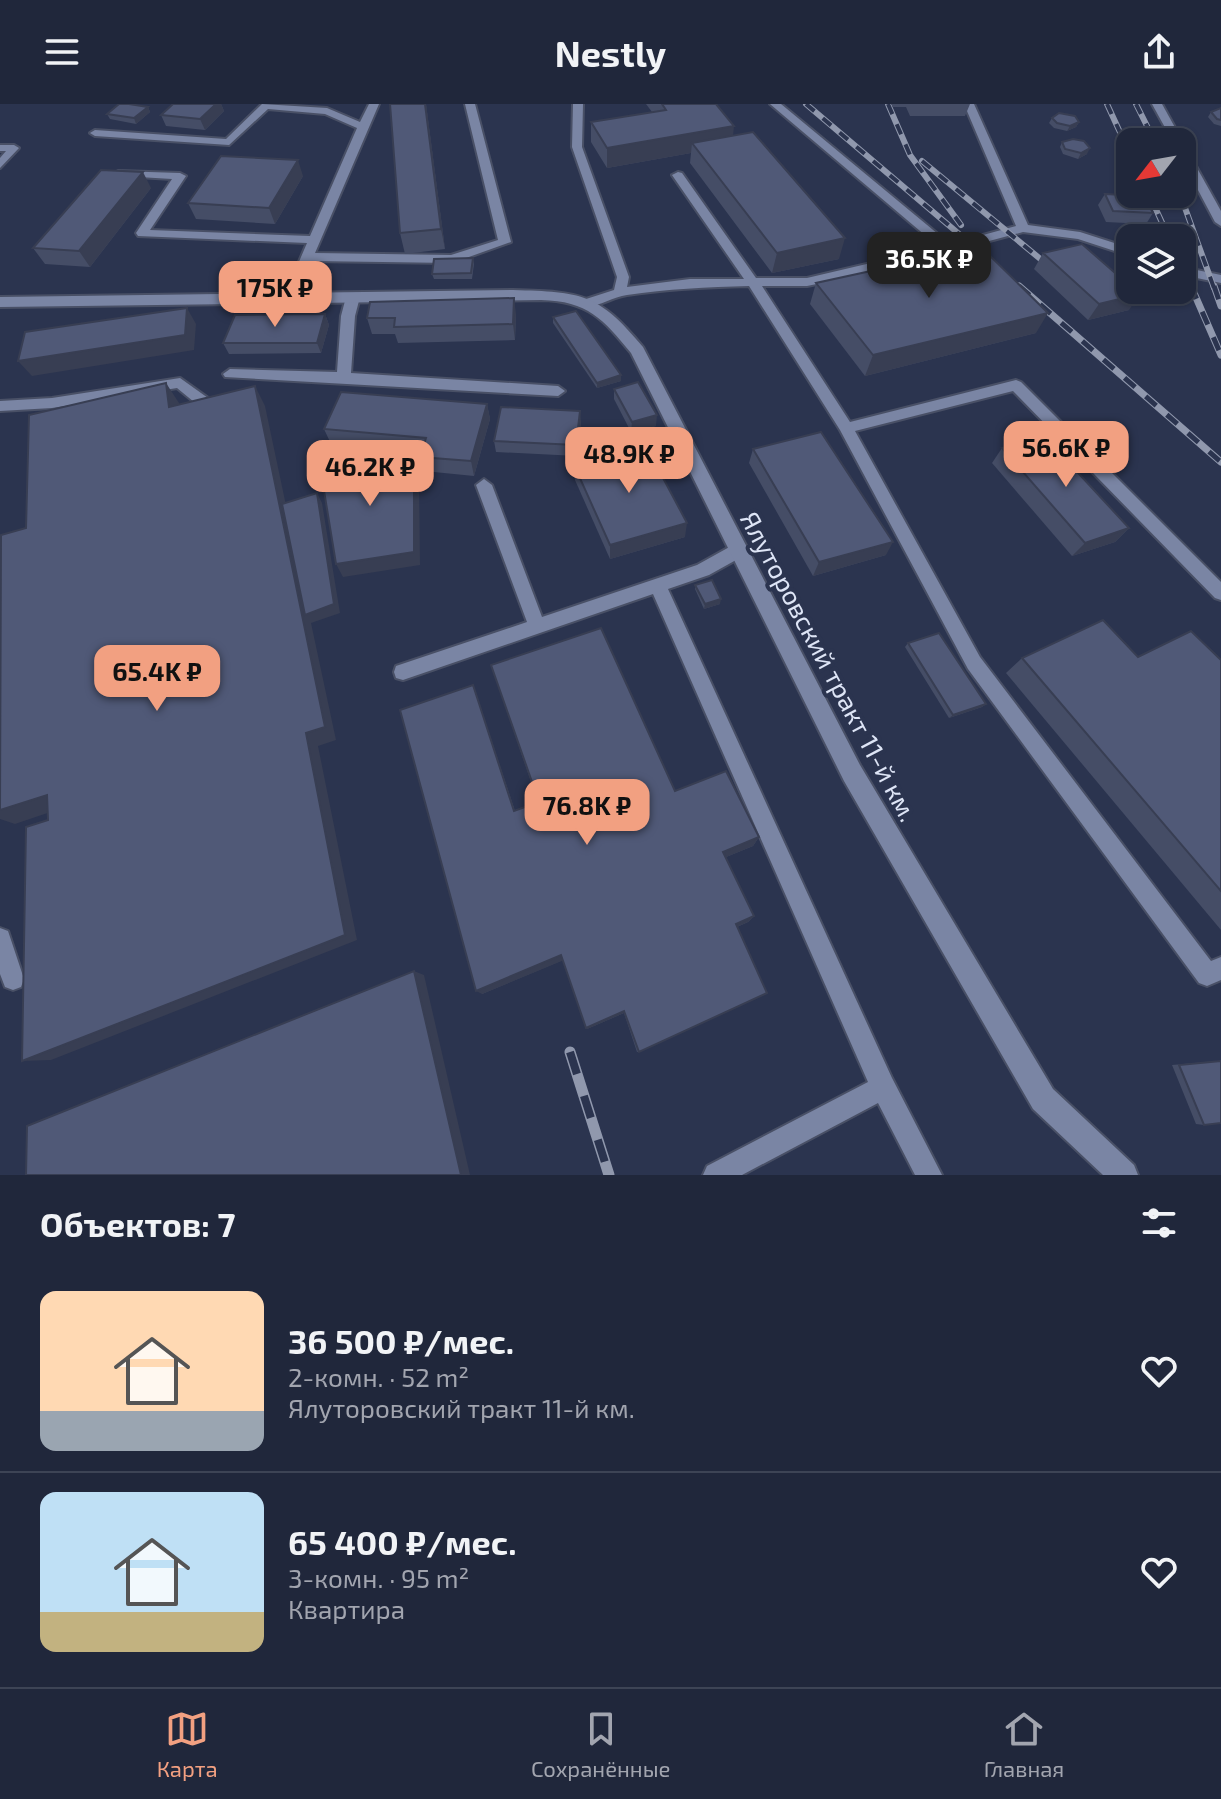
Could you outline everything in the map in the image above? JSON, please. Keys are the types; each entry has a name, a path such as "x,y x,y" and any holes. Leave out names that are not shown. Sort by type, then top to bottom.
{"street":[{"path":"0,302 513,295 562,297 588,303"},
{"name":"Ялуторовский тракт 11-й км.","path":"588,303 612,321 638,351 852,773 1043,1099 1124,1175"}],"lane":[{"path":"295,298 295,285 374,104"},
{"path":"308,257 452,259 505,242 470,104"},
{"path":"578,104 577,147 623,277 620,292"},
{"path":"775,104 947,247"},
{"path":"969,104 1023,228"},
{"path":"1157,104 1170,128"},
{"path":"95,133 229,142 266,106 328,108 363,127"},
{"path":"0,148 14,148 0,165"},
{"path":"109,172 180,176 142,233 316,240"},
{"path":"678,175 753,283 846,428 974,663 1207,975 1221,968"},
{"path":"1196,176 1221,222"},
{"path":"588,303 620,292 690,283 807,282 870,269 1023,228 1080,236 1116,248"},
{"path":"1196,274 1221,279"},
{"path":"344,377 348,316 353,297"},
{"path":"230,374 344,377 558,391"},
{"path":"0,406 52,403 180,383 210,407"},
{"path":"846,428 1016,385 1221,593"},
{"path":"484,485 537,626"},
{"path":"403,672 703,570 739,550"},
{"path":"658,586 883,1087 929,1175"},
{"path":"0,939 13,979"},
{"path":"716,1175 883,1087"}],"building":[{"path":"119,104 148,107 134,118 107,114"},
{"path":"173,104 216,104 200,119 161,115"},
{"path":"390,104 425,104 441,229 400,233"},
{"path":"662,104 716,104 734,126 607,148 591,122 666,110"},
{"path":"1221,108 1221,120 1211,112"},
{"path":"1059,113 1075,116 1079,122 1070,126 1057,123 1052,118"},
{"path":"753,132 845,238 777,253 692,143"},
{"path":"1073,139 1084,141 1090,148 1081,153 1065,149 1062,142"},
{"path":"221,156 298,160 269,208 188,203"},
{"path":"101,170 143,172 79,251 33,248"},
{"path":"1105,194 1116,195 1116,208 1150,208 1153,213 1113,211"},
{"path":"1082,244 1116,274 1116,300 1099,304 1043,253"},
{"path":"981,247 1048,313 873,355 816,283"},
{"path":"473,258 471,273 432,274 434,259"},
{"path":"514,298 513,324 394,327 395,318 367,318 370,302"},
{"path":"187,308 185,335 18,361 25,332"},
{"path":"576,311 621,375 597,383 553,317"},
{"path":"325,314 317,343 223,343 235,315"},
{"path":"638,382 657,415 632,422 614,389"},
{"path":"166,383 169,407 255,386 325,727 306,733 345,935 22,1061 26,827 48,820 47,795 0,810 1,535 26,528 29,415"},
{"path":"341,392 487,404 471,461 420,457 426,438 324,429"},
{"path":"501,407 580,411 576,445 494,441"},
{"path":"821,432 893,542 819,562 753,449"},
{"path":"1044,436 1129,528 1085,543 1002,448"},
{"path":"646,446 687,523 610,545 574,465"},
{"path":"319,460 414,461 414,552 336,564"},
{"path":"317,493 334,604 305,615 282,504"},
{"path":"712,580 721,599 705,604 695,585"},
{"path":"1103,620 1138,657 1191,631 1221,660 1221,891 1022,658"},
{"path":"601,628 675,791 726,771 759,837 723,852 754,916 736,924 767,993 639,1052 624,1011 586,1028 561,955 476,991 400,710 473,685 514,811 539,802 491,665"},
{"path":"939,633 986,704 953,715 908,643"},
{"path":"414,971 461,1175 26,1175 27,1126"},
{"path":"1221,1061 1221,1123 1204,1125 1179,1065"}],"railway":[{"path":"806,104 992,262"},
{"path":"888,104 910,155 961,225"},
{"path":"1107,104 1118,128"},
{"path":"1136,104 1148,128"},
{"path":"922,161 1044,262"},
{"path":"1155,208 1163,224"},
{"path":"1185,208 1214,288"},
{"path":"1019,286 1221,462"},
{"path":"1214,286 1221,306"},
{"path":"1196,298 1221,355"},
{"path":"570,1052 609,1175"}]}
